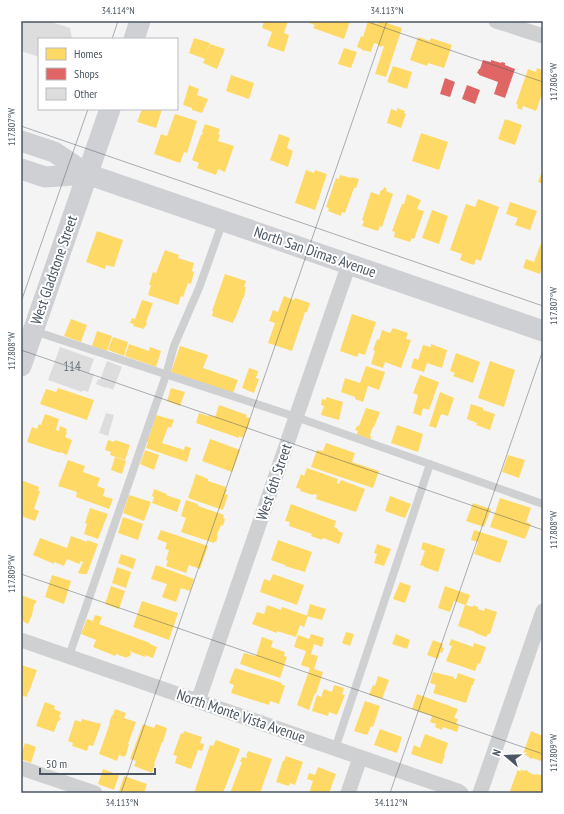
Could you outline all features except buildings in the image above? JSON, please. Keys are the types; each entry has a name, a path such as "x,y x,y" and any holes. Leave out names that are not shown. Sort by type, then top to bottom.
{"main road":[{"path":"134,38 140,21"},
{"name":"West Gladstone Street","path":"21,366 28,334 110,110"},
{"name":"North San Dimas Avenue","path":"21,141 54,152 87,174 543,331"},
{"name":"North San Dimas Avenue","path":"21,169 45,178 87,174"}],"street":[{"path":"496,21 543,36"},
{"name":"West 6th Street","path":"198,701 349,264"},
{"path":"480,793 543,611"},
{"name":"North Monte Vista Avenue","path":"21,640 461,793"},
{"path":"348,793 360,758"},
{"path":"21,768 95,793"}],"lane":[{"path":"70,656 166,375 174,346 199,288 223,220"},
{"path":"28,334 166,375 296,417 543,504"},
{"path":"335,749 430,464"}]}
